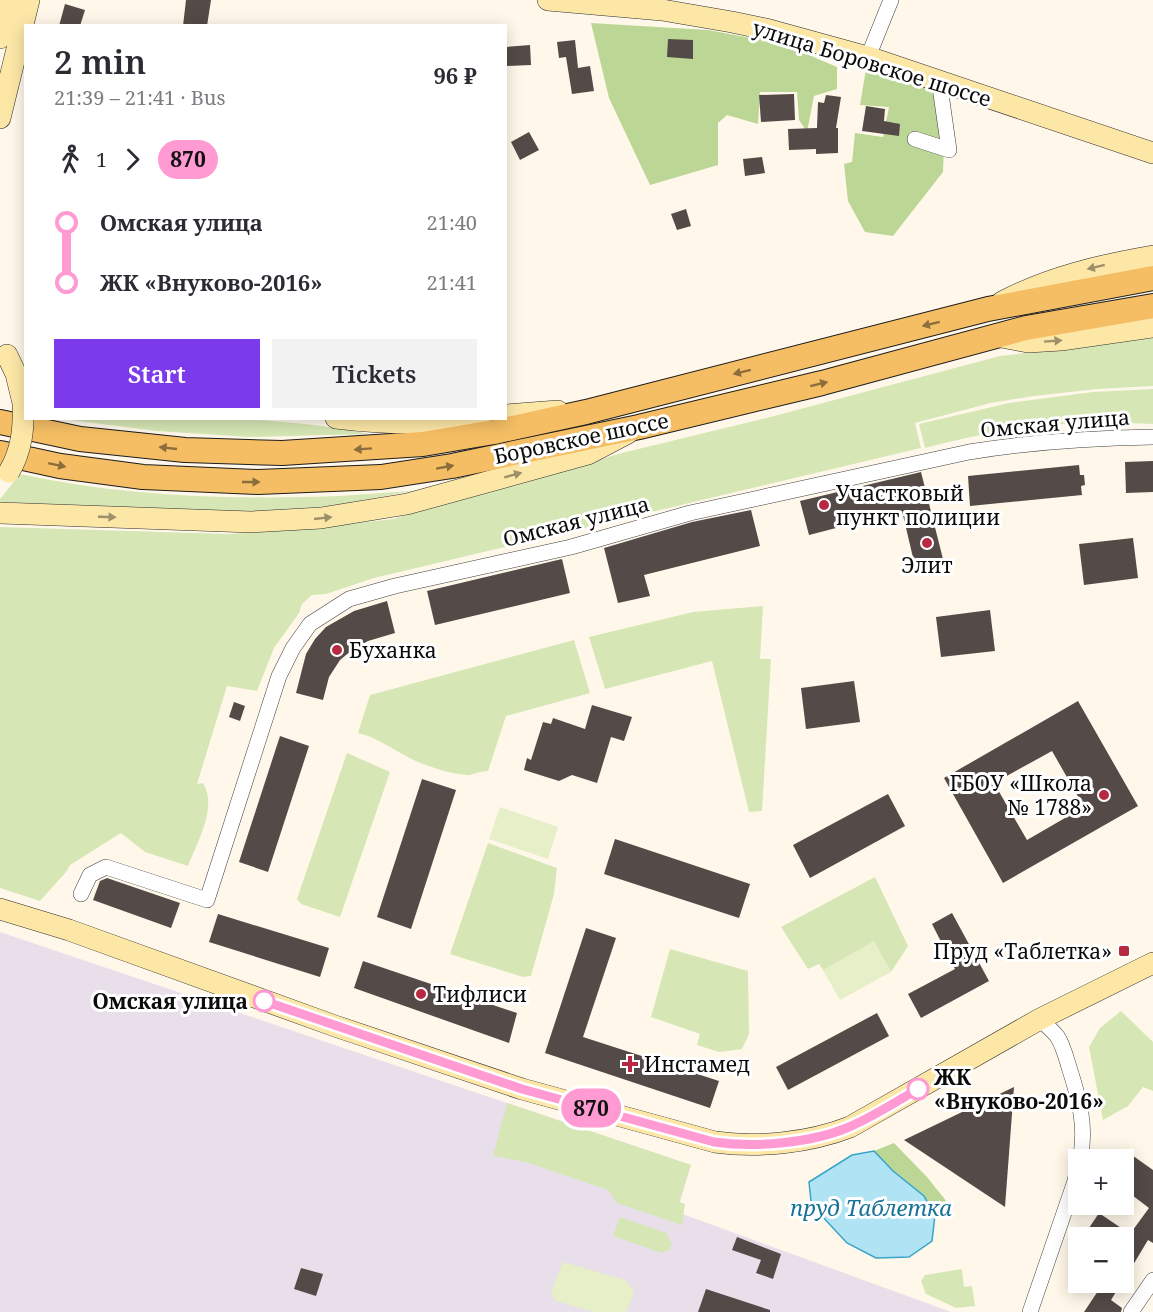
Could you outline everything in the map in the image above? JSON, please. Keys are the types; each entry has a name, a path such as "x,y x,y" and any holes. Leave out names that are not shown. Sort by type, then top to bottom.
{"main road":[{"name":"Боровское шоссе","path":"0,422 93,440 185,450 282,453 423,444 494,432 586,412 988,309 1153,278"},
{"name":"Боровское шоссе","path":"3,469 60,466 143,477 258,482 367,478 452,466 639,427 822,383 995,336 1058,322 1153,306"}],"street":[{"path":"0,38 9,0"},
{"path":"0,118 29,0"},
{"name":"улица Боровское шоссе","path":"548,0 662,10 732,22 868,57 1153,153"},
{"path":"868,57 891,0"},
{"path":"915,139 950,150 939,80"},
{"path":"988,309 1032,287 1050,281 1099,266 1153,256"},
{"path":"995,336 1028,342 1051,341 1153,327"},
{"path":"3,351 24,367"},
{"path":"3,351 16,374 23,403 24,424 21,443 3,469"},
{"path":"507,415 532,412 586,412"},
{"path":"355,420 394,424 461,420"},
{"path":"0,513 251,522 331,517 407,504 588,454 639,427"},
{"name":"Омская улица","path":"81,894 90,875 106,867 207,900 279,676 292,648 310,624 349,599 395,586 571,547 690,513 969,452 1017,445 1153,437"},
{"path":"0,909 69,930 335,1026 522,1089 728,1144 788,1142 825,1135 850,1127 1040,1019 1153,963"},
{"path":"1040,1019 1060,1043 1079,1099 1083,1121 1081,1149"},
{"path":"1030,1312 1068,1201"},
{"path":"1131,1312 1153,1280"}],"shaded area":[{"path":"0,932 691,1165 677,1212 951,1312 0,1312"}],"green space":[{"path":"591,23 708,30 783,44 837,67 837,89 814,96 807,132 799,120 797,92 760,92 758,124 727,115 718,123 718,165 650,185 609,98"},
{"path":"866,69 937,88 944,147 943,172 893,236 865,232 848,201 844,164 852,162 855,133 883,137 889,107 860,105"},
{"path":"1153,338 1153,386 1097,389 991,403 915,423 921,448 374,578 326,594 312,595 302,604 299,613 274,648 257,691 227,686 197,784 203,783 207,793 207,814 201,836 188,866 145,852 121,833 70,865 40,901 0,888 0,527 230,534 305,529 393,519 622,453 774,416 1000,356"},
{"path":"1153,389 1153,424 1093,423 1024,428 964,438 925,448 919,424 1009,403 1093,392"},
{"path":"70,420 254,420 331,427 369,434 249,437 157,431"},
{"path":"20,474 125,491 196,496 316,497 412,491 332,506 245,512 0,502"},
{"path":"763,606 760,659 771,659 762,811 749,812 712,661 605,689 589,637 693,612"},
{"path":"574,640 590,693 506,716 488,771 468,775 442,770 418,762 376,739 358,733 370,695"},
{"path":"347,753 390,772 340,917 301,904 297,899"},
{"path":"500,807 558,827 548,859 489,839"},
{"path":"488,843 557,868 554,894 531,976 523,977 450,954"},
{"path":"875,877 908,946 891,972 874,942 823,970 819,964 808,969 781,927"},
{"path":"874,941 891,972 840,1000 823,970"},
{"path":"670,949 748,971 749,1034 742,1049 719,1052 697,1045 700,1034 651,1017"},
{"path":"1121,1011 1153,1042 1153,1091 1143,1087 1128,1106 1103,1120 1089,1047 1100,1028"},
{"path":"507,1103 691,1165 679,1202 685,1204 682,1225 617,1203 608,1190 526,1162 493,1156"},
{"path":"894,1143 927,1177 951,1207 945,1215 935,1215 924,1196 893,1171 874,1151"},
{"path":"620,1217 666,1233 672,1245 669,1250 662,1253 613,1236"},
{"path":"563,1262 625,1280 634,1290 627,1312 593,1312 556,1301 551,1292"},
{"path":"962,1269 964,1287 972,1286 975,1306 956,1308 926,1294 921,1281 925,1275"}],"water":[{"name":"пруд Таблетка","path":"874,1151 893,1171 924,1196 935,1215 932,1241 909,1257 876,1258 847,1243 811,1201 809,1182 852,1155"}],"building":[{"path":"186,0 211,0 207,24 183,24"},
{"path":"65,4 85,10 81,24 60,24"},
{"path":"668,39 693,40 693,59 667,57"},
{"path":"575,40 578,68 590,66 594,91 572,94 566,57 559,58 557,42"},
{"path":"530,45 531,65 507,66 507,47"},
{"path":"794,94 795,120 761,122 759,95"},
{"path":"826,95 841,97 836,128 838,128 838,153 816,154 816,149 789,150 788,129 817,128 818,102 824,103"},
{"path":"866,106 885,109 884,121 900,124 899,136 862,131"},
{"path":"529,132 539,150 520,160 511,142"},
{"path":"762,157 765,173 745,176 743,159"},
{"path":"686,209 691,226 677,230 671,214"},
{"path":"1153,461 1153,492 1126,493 1125,462"},
{"path":"1079,465 1080,475 1084,475 1085,485 1081,486 1082,495 970,506 968,476"},
{"path":"921,472 943,559 915,566 902,511 809,535 800,501"},
{"path":"751,510 760,546 644,575 650,596 618,603 604,548 692,522"},
{"path":"1133,538 1138,578 1084,585 1079,544"},
{"path":"562,559 570,593 435,625 427,591"},
{"path":"387,601 395,633 368,641 340,660 329,677 323,700 296,693 306,654 326,627 354,611"},
{"path":"990,610 995,651 941,657 936,617"},
{"path":"854,681 860,722 806,729 801,688"},
{"name":"ГБОУ «Школа № 1788»","path":"1078,701 1138,806 1003,883 944,778","holes":["1052,751 1084,807 1027,840 994,783"]},
{"path":"234,702 245,706 240,721 229,717"},
{"path":"592,705 632,717 624,741 611,737 597,783 572,775 559,781 524,770 527,758 531,760 543,722 551,724 553,718 585,729"},
{"path":"280,736 309,746 268,872 239,862"},
{"path":"422,779 456,790 411,929 377,917"},
{"path":"888,794 905,826 810,878 793,845"},
{"path":"615,839 750,884 739,918 604,874"},
{"path":"107,878 180,903 171,928 93,900 100,881"},
{"path":"952,913 989,981 921,1018 908,994 955,969 932,924"},
{"path":"218,914 329,948 320,977 209,942"},
{"path":"586,928 616,938 583,1037 719,1081 710,1108 545,1053"},
{"path":"363,961 517,1013 509,1043 354,988"},
{"path":"877,1013 889,1036 788,1090 776,1067"},
{"path":"1014,1087 1005,1207 904,1140"},
{"path":"1134,1157 1153,1170 1153,1243 1148,1240 1134,1263 1134,1229 1149,1208 1134,1197"},
{"path":"1098,1215 1102,1215 1120,1227 1090,1227"},
{"path":"737,1237 781,1254 773,1279 756,1273 761,1260 732,1250"},
{"path":"301,1268 323,1274 316,1296 294,1289"},
{"path":"706,1289 770,1310 770,1312 698,1312"},
{"path":"1097,1293 1115,1293 1111,1300 1122,1308 1121,1312 1084,1312"}],"bus line":[{"name":"870","path":"264,1001 522,1089 728,1144 788,1142 836,1132 850,1127 918,1089"}],"place":[{"name":"Участковый пункт полиции","path":"824,505"},
{"name":"Элит","path":"927,543"},
{"name":"Буханка","path":"337,650"},
{"name":"ГБОУ «Школа № 1788»","path":"1104,795"},
{"name":"Пруд «Таблетка»","path":"1124,951"},
{"name":"Тифлиси","path":"421,994"},
{"name":"Омская улица","path":"264,1001"},
{"name":"Инстамед","path":"630,1064"},
{"name":"ЖК «Внуково-2016»","path":"918,1089"}]}
